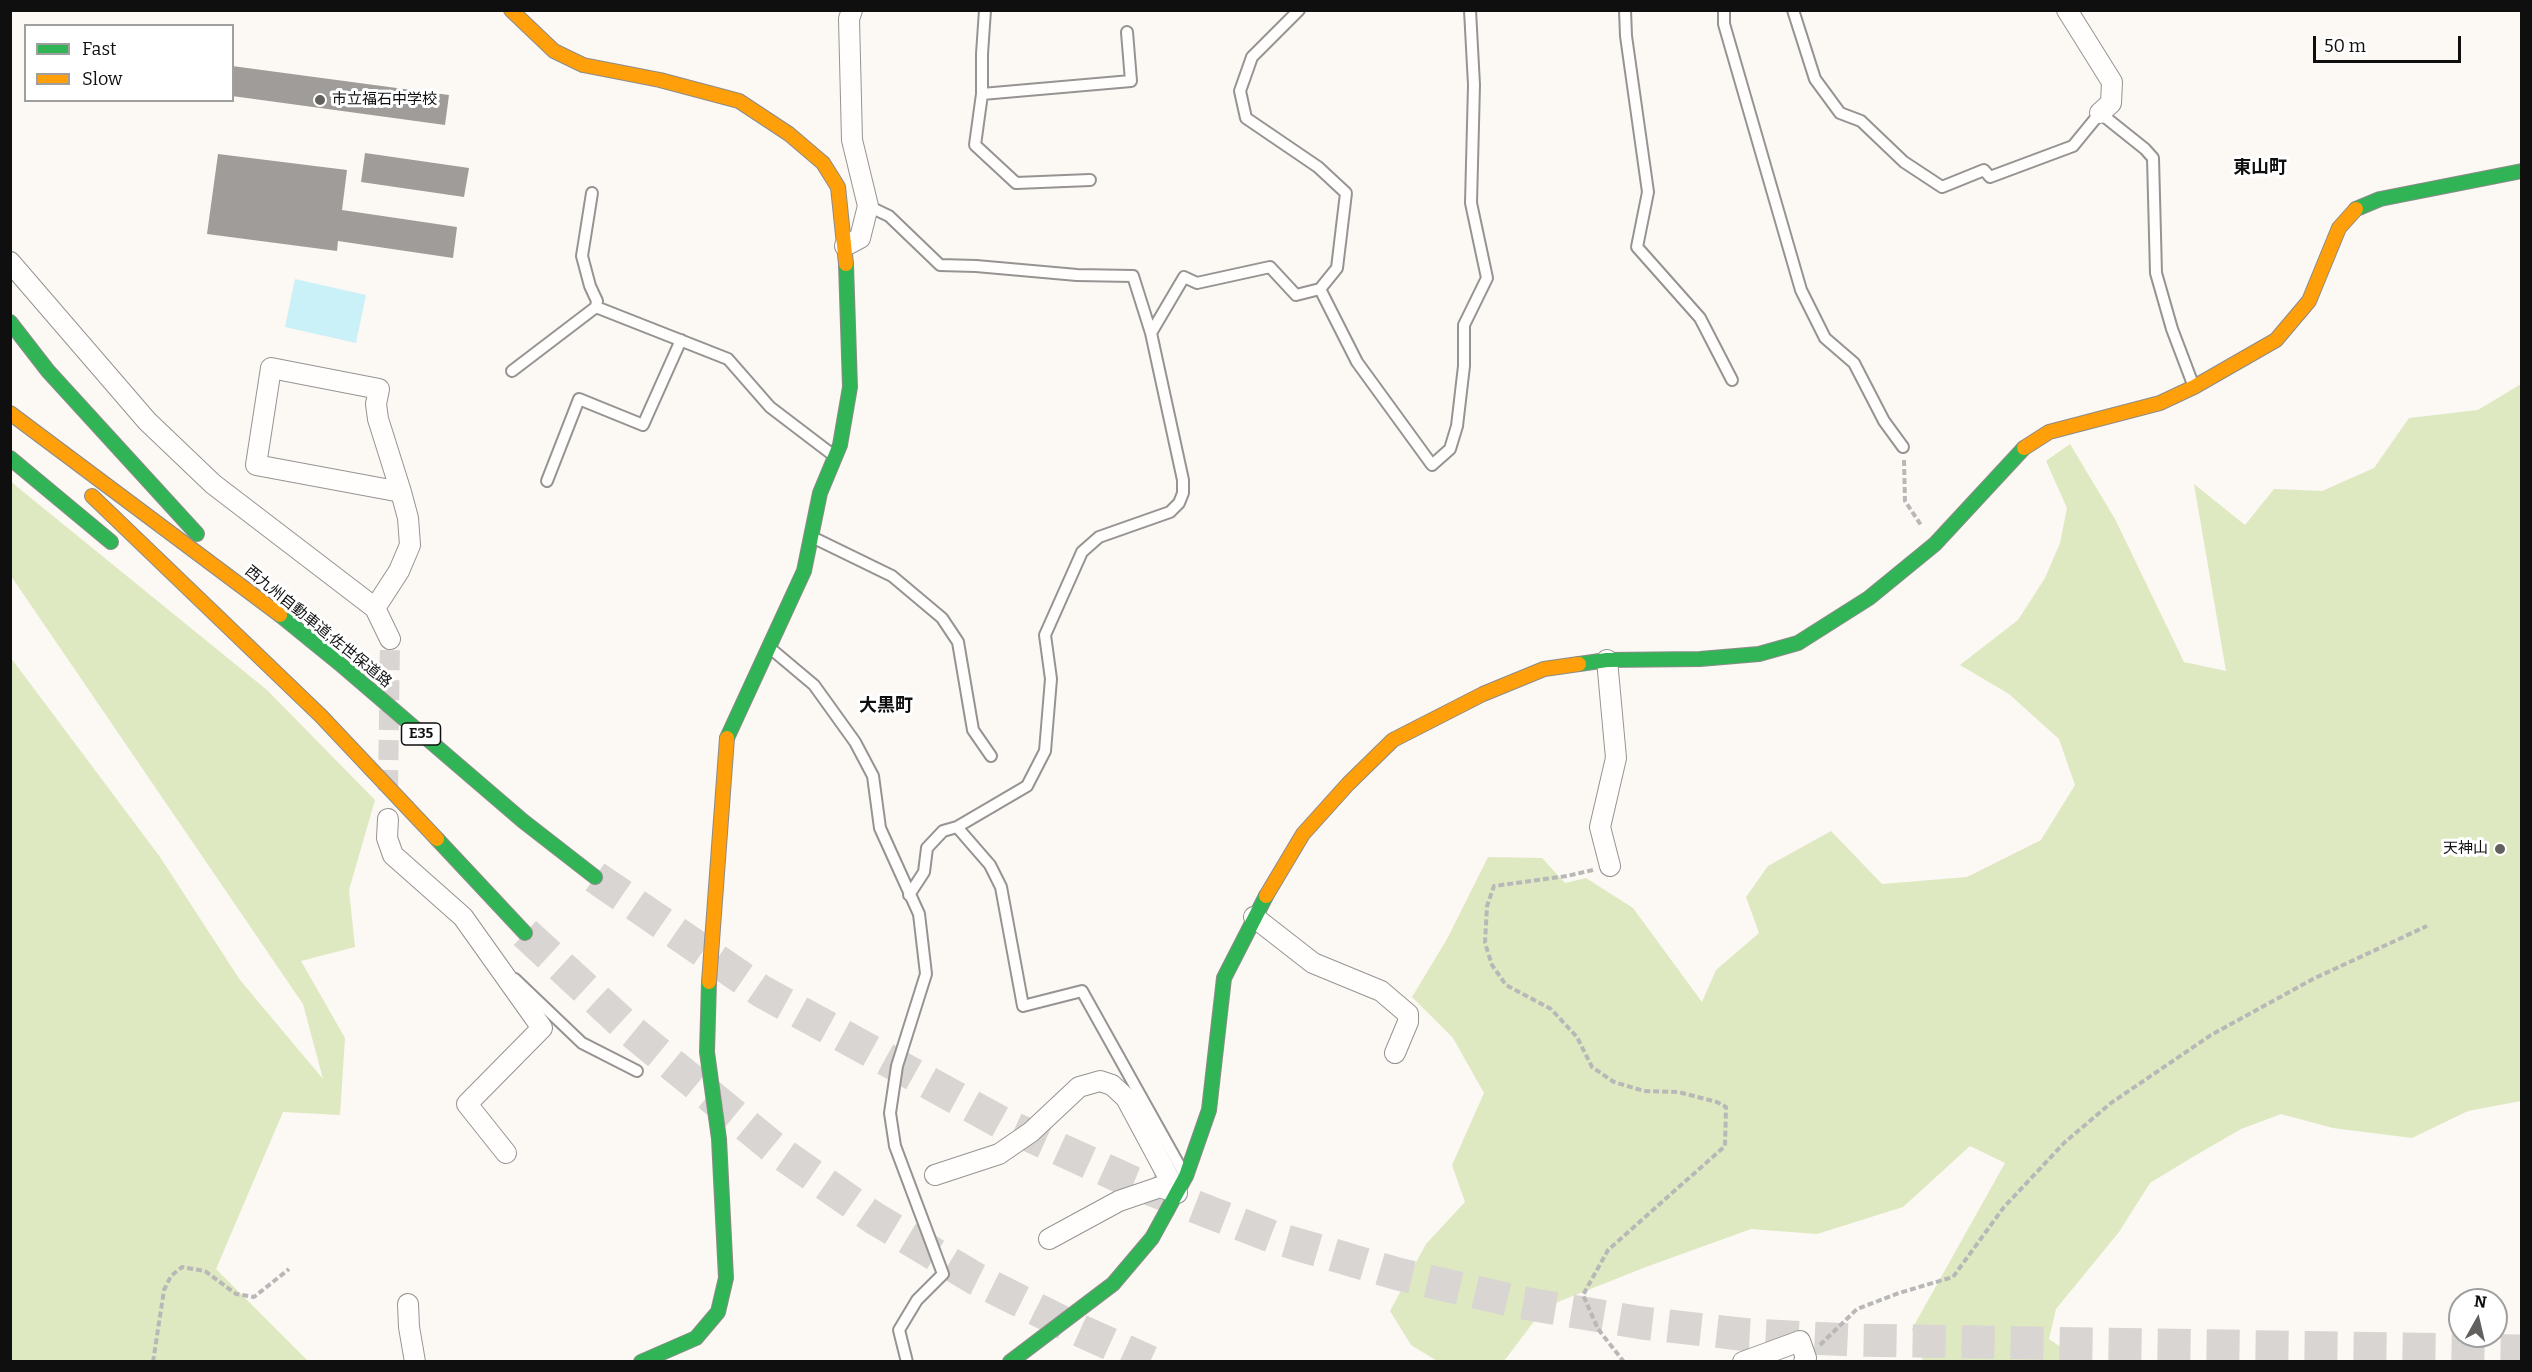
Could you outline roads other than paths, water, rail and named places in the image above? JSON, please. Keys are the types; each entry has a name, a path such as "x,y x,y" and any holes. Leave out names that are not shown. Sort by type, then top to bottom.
{"main road":[{"path":"511,10 554,51 583,65 660,80 739,101 789,134 823,162 838,187 845,246 850,387 840,445 820,493 804,571 727,738 709,974 707,1052 719,1139 726,1278 718,1312 696,1338 641,1362"},
{"path":"1010,1362 1113,1284 1152,1238 1181,1184 1209,1110 1224,978 1254,917 1303,834 1348,784 1393,740 1483,694 1544,669 1607,660 1700,659 1760,654 1798,643 1869,598 1935,544 2019,453 2049,432 2160,403 2194,387 2276,340 2309,301 2339,228 2353,210 2380,199 2522,171"},
{"path":"10,322 48,370 248,590"},
{"name":"西九州自動車道;佐世保道路","path":"10,413 248,590 339,663 523,821 595,877"},
{"path":"10,418 321,716 525,933"},
{"path":"10,458 120,550"},
{"path":"156,576 221,619"}],"street":[{"path":"845,246 860,238 868,206 852,140 849,19 852,10"},
{"path":"2067,10 2112,82 2111,103 2100,113"},
{"path":"10,262 147,421 213,484 375,608 390,639"},
{"path":"375,608 399,571 410,545 408,518 378,419 376,404 379,389 271,368 256,465 400,492"},
{"path":"1607,660 1616,758 1600,827 1610,866"},
{"path":"388,819 387,838 393,855 463,917 542,1028 467,1104 506,1153"},
{"path":"1254,917 1313,963 1381,991 1408,1014 1408,1022 1395,1053"},
{"path":"935,1175 999,1154 1031,1132 1079,1087 1100,1082 1112,1085 1126,1098 1181,1184 1160,1187 1119,1201 1049,1239"},
{"path":"408,1304 415,1362"},
{"path":"1743,1362 1800,1341 1805,1360"}],"lane":[{"path":"985,10 982,94 975,145 1016,183 1090,180"},
{"path":"1151,333 1184,277 1197,284 1270,267 1296,295 1320,288 1337,268 1346,193 1318,167 1246,118 1240,91 1252,57 1299,10"},
{"path":"1320,288 1357,362 1432,465 1450,449 1457,426 1464,366 1464,325 1486,278 1471,202 1474,84 1470,10"},
{"path":"1625,10 1626,36 1648,192 1637,248 1700,318 1732,380"},
{"path":"1724,10 1724,24 1802,290 1825,338 1854,363 1884,421 1903,447"},
{"path":"1793,10 1815,79 1840,113 1862,121 1904,162 1941,187 1984,171 1990,177 2073,147 2100,113 2145,149 2153,158 2156,273 2172,329 2194,387"},
{"path":"982,94 1131,81 1127,32"},
{"path":"512,371 596,307 597,301 590,286 582,256 592,194"},
{"path":"868,206 889,216 940,265 1077,275 1133,276 1151,333 1183,480 1183,493 1179,503 1170,512 1099,537 1082,552 1045,635 1051,679 1045,752 1027,786 957,827 943,831 927,848 924,872 909,895"},
{"path":"596,307 728,359 770,407 835,457"},
{"path":"547,482 579,399 643,425 681,340"},
{"path":"811,536 892,576 942,618 958,642 973,730 991,756"},
{"path":"770,647 814,685 855,742 873,776 880,828 919,914 926,974 897,1066 890,1113 894,1146 943,1274 917,1300 899,1330 906,1362"},
{"path":"957,827 990,865 1002,887 1023,1006 1082,991 1181,1184"},
{"path":"496,963 526,988 582,1042 638,1071"}],"water":[{"path":"295,279 366,295 356,343 285,327"}],"tunnel":[{"path":"388,790 390,639"},
{"path":"595,877 761,991 1002,1123 1132,1182 1276,1238 1398,1274 1523,1303 1642,1323 1749,1335 1851,1340 2522,1351"},
{"path":"525,933 630,1030 775,1149 874,1218 976,1279 1070,1326 1150,1362"}],"place":[{"name":"市立福石中学校","path":"320,100"},
{"name":"天神山","path":"2500,849"}],"district":[{"name":"東山町","path":"2260,168"},
{"name":"大黒町","path":"886,706"}]}
